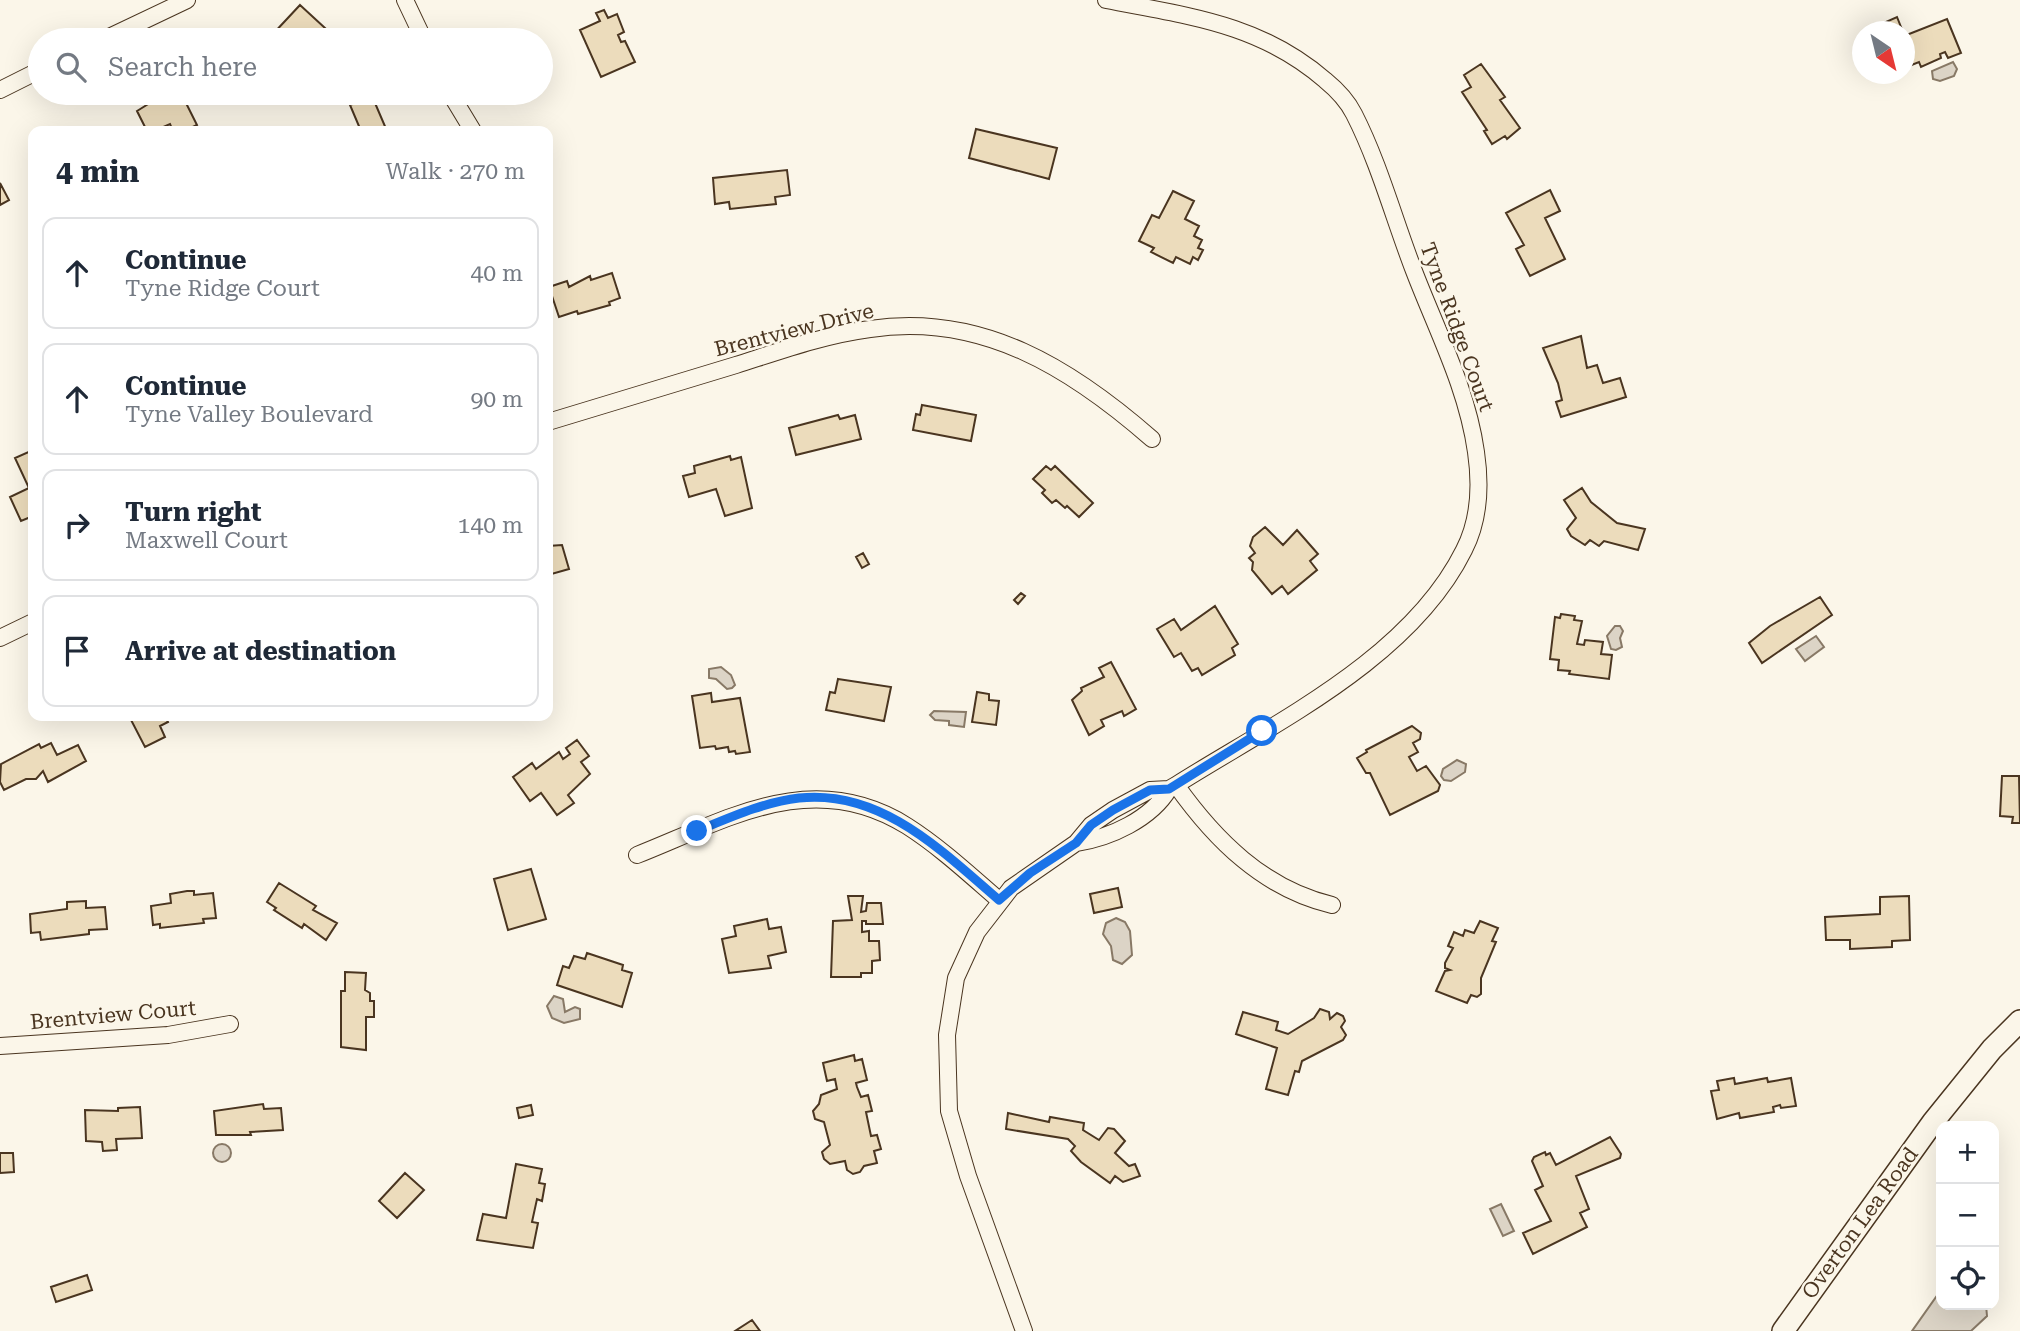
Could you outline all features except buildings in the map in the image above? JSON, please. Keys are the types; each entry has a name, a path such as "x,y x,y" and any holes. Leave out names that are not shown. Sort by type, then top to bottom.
{"street":[{"path":"128,28 187,0"},
{"path":"405,0 418,28"},
{"name":"Tyne Ridge Court","path":"1024,1331 962,1158 947,1099 947,1035 956,978 972,940 999,900 1030,873 1076,843 1101,840 1159,805 1172,787 1338,683 1382,650 1414,620 1463,553 1477,513 1480,485 1474,440 1462,392 1368,148 1345,101 1322,77 1258,37 1204,17 1106,0"},
{"path":"0,90 28,76"},
{"path":"457,105 470,126"},
{"name":"Brentview Drive","path":"553,420 818,341 870,329 908,327 976,336 1033,355 1099,394 1152,439"},
{"path":"0,638 28,624"},
{"path":"1172,787 1254,869 1297,894 1332,905"},
{"path":"638,855 760,807 800,798 834,799 870,807 908,827 999,900"},
{"name":"Overton Lea Road","path":"1783,1331 1933,1122 1992,1049 2020,1021"},
{"name":"Brentview Court","path":"0,1046 168,1035 230,1024"}],"shaded area":[{"path":"1953,62 1957,69 1954,76 1940,81 1933,79 1932,71"},
{"path":"1615,626 1620,626 1623,631 1620,638 1622,647 1616,650 1611,649 1607,636"},
{"path":"1816,636 1824,647 1805,661 1796,649"},
{"path":"721,667 731,675 735,685 732,688 727,689 716,679 709,678 709,669"},
{"path":"934,711 966,712 964,727 949,725 949,721 935,720 930,715"},
{"path":"1457,760 1466,764 1465,772 1451,781 1444,780 1441,776 1443,769"},
{"path":"1116,918 1125,922 1130,931 1132,955 1122,964 1113,960 1111,946 1103,934 1106,923"},
{"path":"554,996 563,999 565,1012 575,1007 580,1009 580,1019 564,1023 552,1018 547,1006"},
{"path":"218,1144 226,1144 231,1153 229,1160 218,1162 213,1157 213,1149"},
{"path":"1501,1204 1514,1231 1503,1236 1490,1209"},
{"path":"1936,1297 1936,1310 1986,1310 1987,1316 1971,1331 1912,1331"}],"route":[{"path":"697,831 760,807 787,800 817,797 851,802 870,807 908,827 999,900 1030,873 1076,843 1091,825 1113,810 1150,790 1169,789 1262,731"}]}
